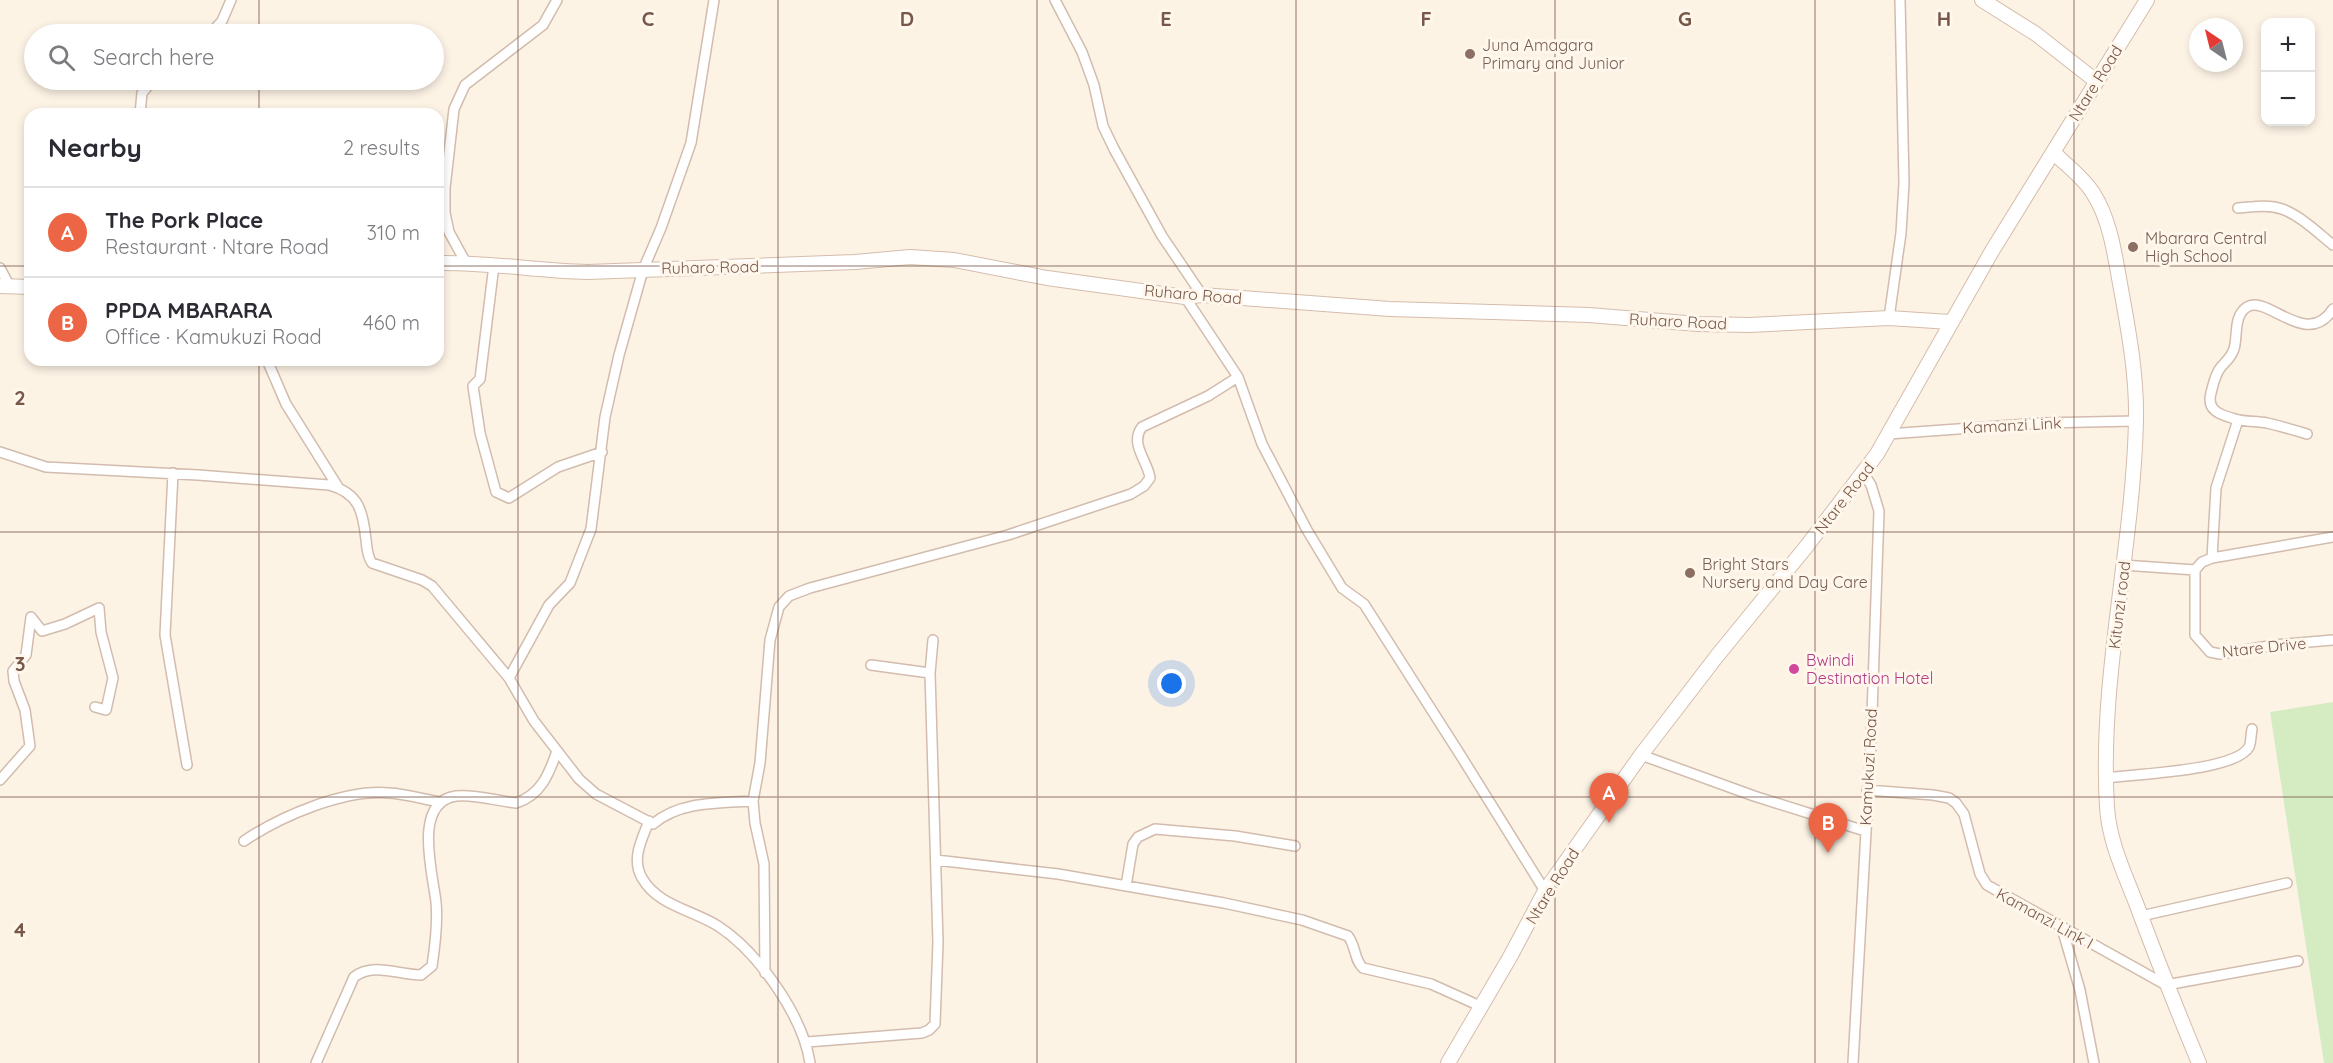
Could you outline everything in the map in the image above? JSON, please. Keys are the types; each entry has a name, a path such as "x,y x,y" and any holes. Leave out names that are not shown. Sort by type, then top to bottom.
{"street":[{"path":"219,24 231,0"},
{"path":"466,263 449,232 445,213 445,188 454,109 465,85 543,25 557,0"},
{"path":"509,678 549,605 570,583 591,529 605,417 619,355 643,270 658,237 692,143 714,0"},
{"path":"1055,0 1082,51 1094,85 1102,126 1162,236 1202,295"},
{"path":"1889,318 1901,233 1904,183 1900,0"},
{"path":"1982,0 2036,34 2096,81"},
{"name":"Ntare Road","path":"1448,1063 1510,957 1545,891 1641,755 1723,648 1864,474 1950,322 2147,0"},
{"path":"141,108 142,93 145,90"},
{"name":"Kitunzi road","path":"2053,152 2093,192 2108,225 2131,342 2135,378 2136,421 2133,485 2111,668 2106,778 2107,809 2112,835 2140,916 2199,1063"},
{"path":"2238,208 2281,209 2296,217 2333,246"},
{"name":"Ruharo Road","path":"444,263 588,272 700,266 770,266 910,257 932,258 1047,278 1185,297 1202,295 1390,309 1569,314 1698,324 1749,325 1889,318 1950,322"},
{"path":"494,265 480,379 473,386 480,433 496,492 509,498 558,467 602,452"},
{"path":"0,268 4,285 24,287"},
{"path":"1185,297 1238,376 1262,444 1307,530 1342,588 1364,603 1545,891"},
{"path":"2307,434 2267,423 2238,420 2216,412 2211,407 2210,398 2219,368 2230,359 2235,348 2239,315 2244,308 2259,304 2280,316 2312,324 2322,321 2333,309"},
{"path":"270,366 286,404 338,488"},
{"path":"765,973 764,864 753,801 760,763 770,640 779,607 789,596 810,588 1008,535 1131,494 1144,486 1150,478 1137,440 1142,427 1208,396 1238,376"},
{"path":"2212,558 2217,488 2238,420"},
{"name":"Kamanzi Link","path":"1888,434 2040,423 2136,421"},
{"path":"0,452 46,467 173,473 329,485 347,491 356,501 364,522 368,558 372,563 422,580 432,586 509,678 534,721 588,788 653,824 673,812 700,804 753,801"},
{"path":"173,473 165,635 187,765"},
{"name":"Kamukuzi Road","path":"1853,1063 1879,511 1871,485 1864,474"},
{"path":"2123,565 2195,570 2202,562 2212,558 2333,537"},
{"name":"Ntare Drive","path":"2195,570 2194,635 2210,652 2220,654 2275,645 2333,640"},
{"path":"0,780 30,746 25,710 14,681 13,671 26,655 31,616 42,632 99,608 101,632 113,678 106,710 95,707"},
{"path":"807,1042 922,1033 935,1024 938,942 930,673 933,640"},
{"path":"871,665 930,673"},
{"path":"2106,778 2204,768 2225,763 2242,755 2249,747 2252,729"},
{"path":"244,841 285,817 357,795 391,793 440,802 457,796 516,803 535,795 543,784 557,751"},
{"path":"1641,755 1754,796 1865,831"},
{"name":"Kamanzi Link I","path":"1867,790 1919,793 1949,798 1965,814 1980,874 1987,885 2166,985"},
{"path":"316,1063 354,977 367,970 421,975 432,966 436,903 429,849 432,815 440,802"},
{"path":"649,821 637,856 642,877 660,897 717,925 735,939 777,986 807,1042 810,1063"},
{"path":"1126,886 1133,844 1138,837 1155,829 1235,836 1295,846"},
{"path":"936,860 1058,874 1276,914 1348,936 1353,942 1358,963 1363,968 1431,984 1480,1006"},
{"path":"2140,916 2287,883"},
{"path":"2061,925 2080,990 2094,1063"},
{"path":"2166,985 2298,961"}],"green space":[{"path":"2333,702 2333,1063 2324,1063 2270,712"}],"place":[{"name":"Juna Amagara Primary and Junior","path":"1470,54"},
{"name":"Mbarara Central High School","path":"2133,247"},
{"name":"Bright Stars Nursery and Day Care","path":"1690,573"},
{"name":"Bwindi Destination Hotel","path":"1794,669"},
{"name":"The Pork Place","path":"1609,823"},
{"name":"PPDA MBARARA","path":"1828,853"}]}
